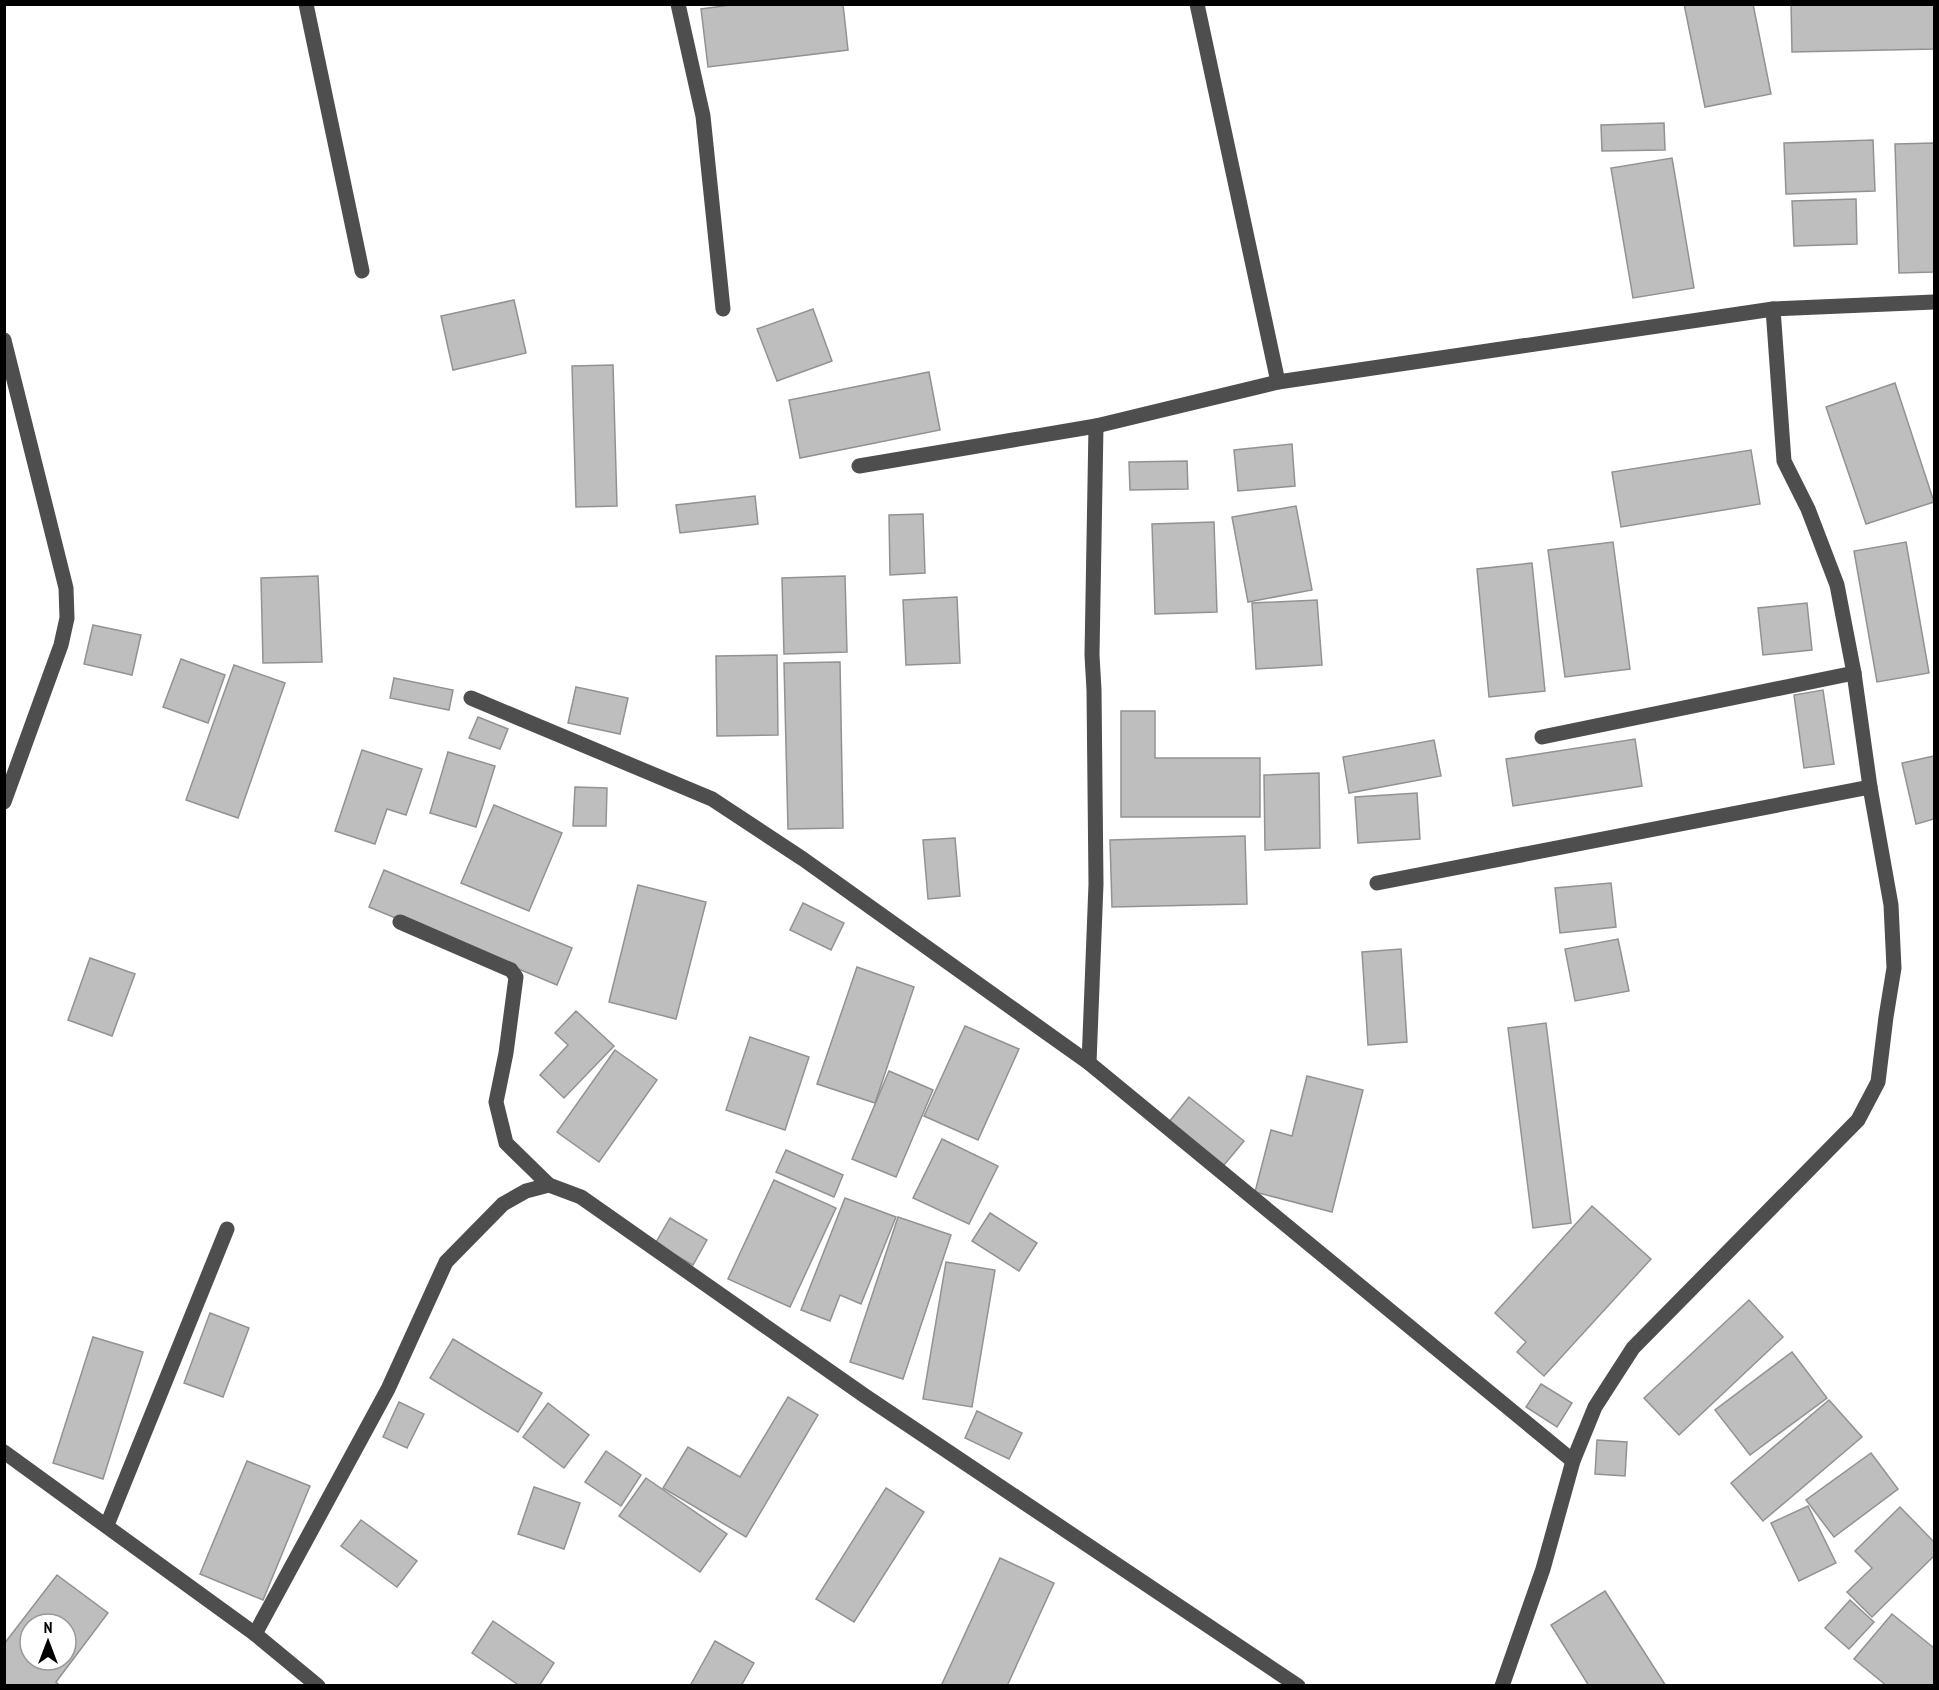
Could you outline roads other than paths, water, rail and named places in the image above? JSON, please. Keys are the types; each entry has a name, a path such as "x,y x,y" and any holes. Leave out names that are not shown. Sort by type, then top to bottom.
{"street":[{"path":"306,4 362,271"},
{"path":"678,4 703,116 723,309"},
{"path":"1197,4 1278,382"},
{"path":"859,466 1096,426 1278,382 1773,309 1935,302"},
{"path":"1502,1686 1543,1569 1573,1461 1595,1407 1633,1348 1858,1120 1878,1082 1894,969 1891,905 1838,585 1808,509 1784,461 1773,309"},
{"path":"4,340 66,588 67,618 60,645 4,802"},
{"path":"1089,1063 1096,884 1092,655 1096,426"},
{"path":"1542,737 1854,673"},
{"path":"471,699 712,799 803,859 1089,1063 1573,1461"},
{"path":"1377,883 1870,787"},
{"path":"400,922 511,970 516,977 506,1053 496,1102 506,1143 549,1185 581,1197 865,1396 1298,1686"},
{"path":"255,1634 388,1389 446,1262 503,1204 525,1191 549,1185"},
{"path":"107,1526 227,1229"},
{"path":"4,1452 255,1634 318,1686"}]}
